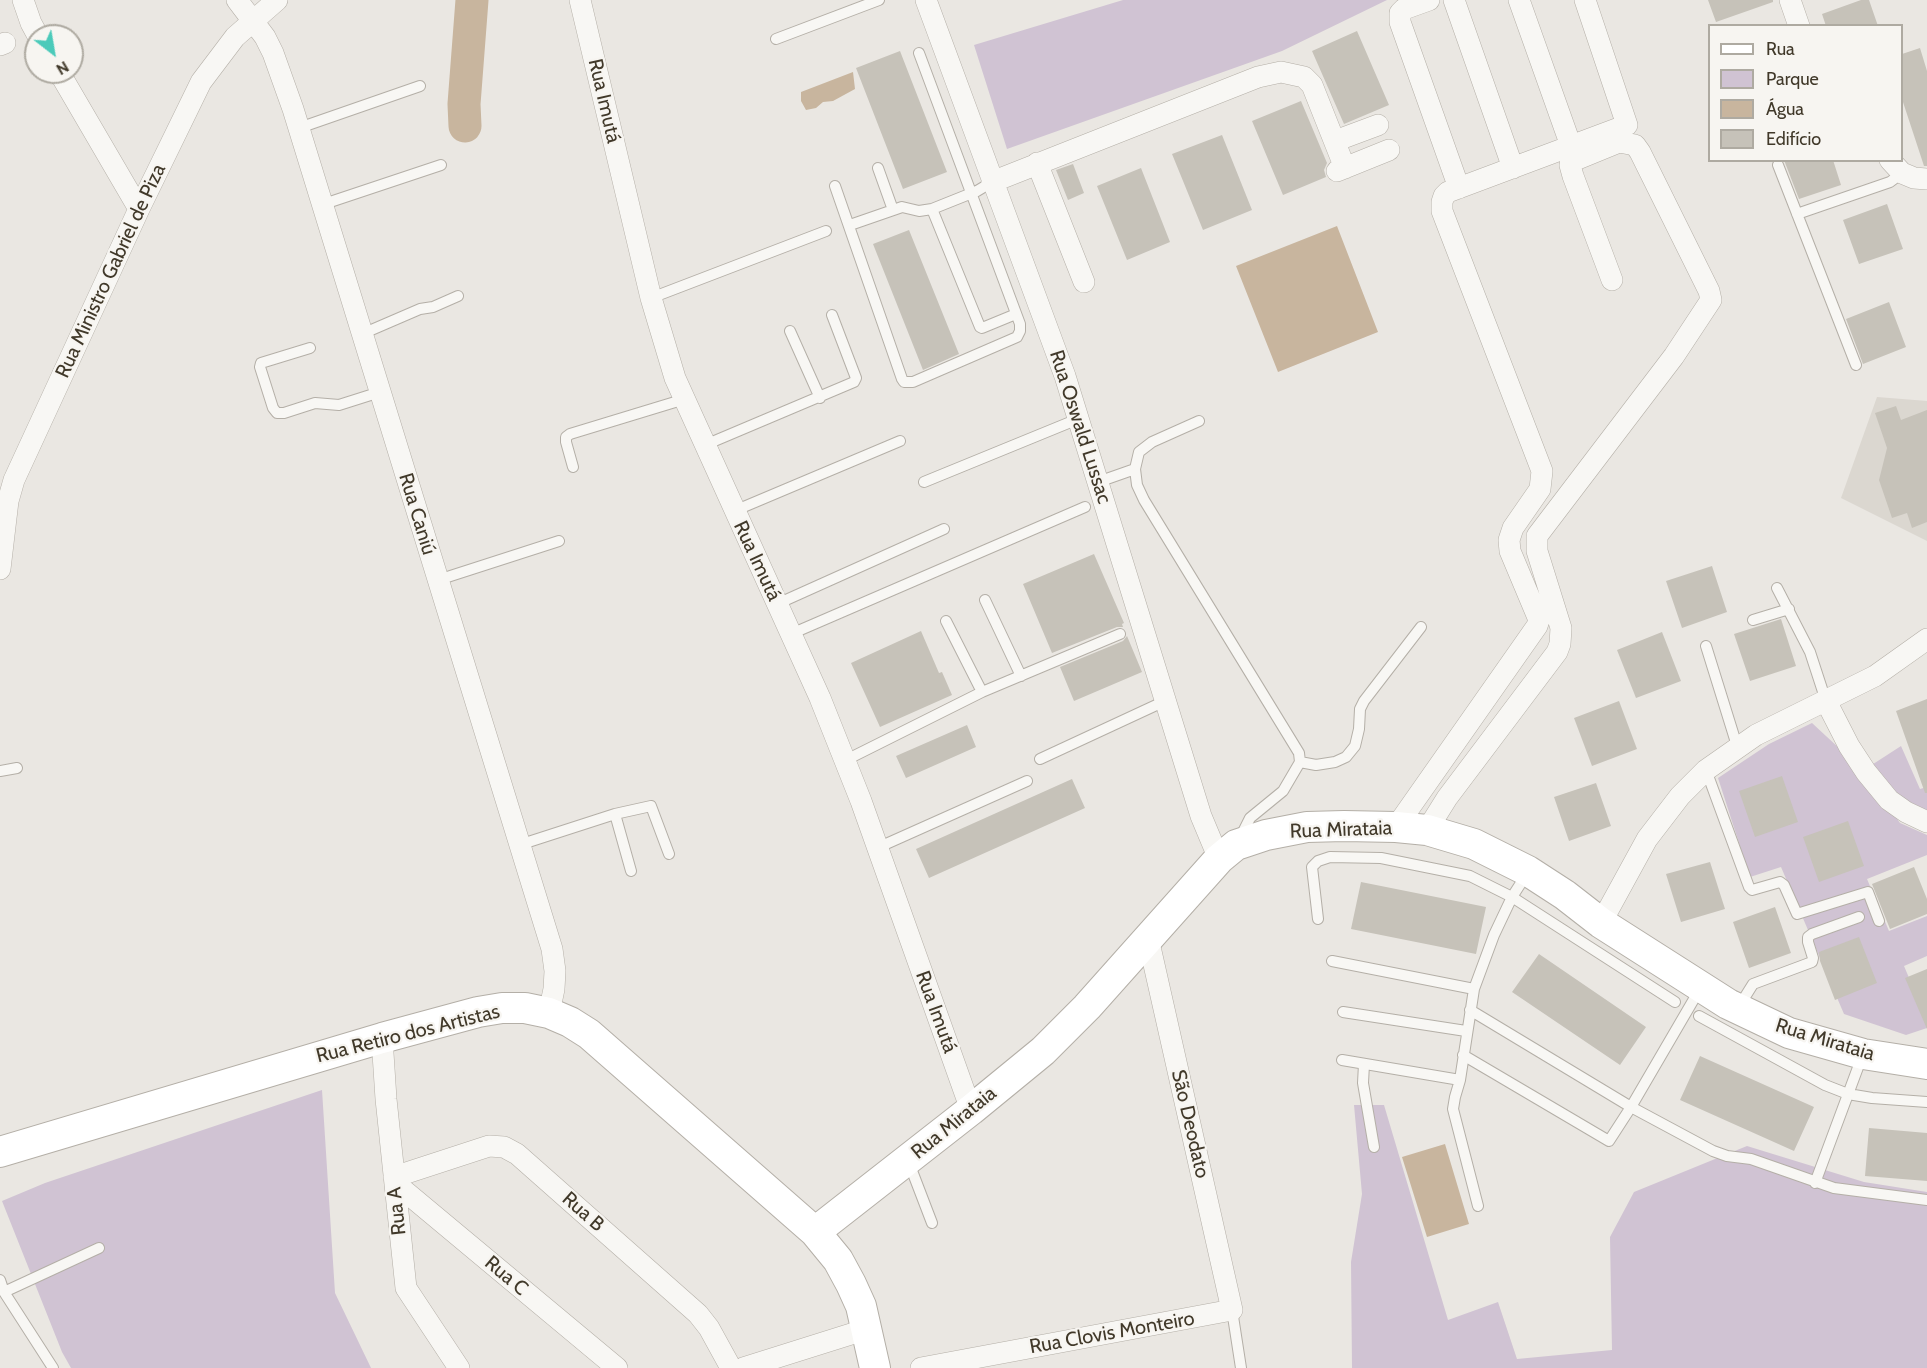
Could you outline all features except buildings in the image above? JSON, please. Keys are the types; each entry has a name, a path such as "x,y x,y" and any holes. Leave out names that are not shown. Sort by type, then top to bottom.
{"street":[{"path":"23,0 31,24"},
{"name":"Rua Caniú","path":"237,0 265,37 273,53 299,128 552,949 555,980 549,1013"},
{"name":"Rua Ministro Gabriel de Piza","path":"0,569 6,488 14,480 139,209 201,82 230,44 277,0"},
{"name":"Rua Imutá","path":"580,0 651,298 675,378 820,698 877,848 971,1110"},
{"name":"Rua Oswald Lussac","path":"926,0 992,182 993,219 1065,376 1201,816 1227,852"},
{"path":"1429,0 1404,9 1400,13 1400,22 1459,188"},
{"path":"1454,0 1513,168"},
{"path":"1519,0 1571,146"},
{"path":"1396,827 1539,620 1510,551 1509,540 1513,528 1540,489 1542,471 1442,210 1444,196 1459,188 1628,123 1585,0"},
{"path":"1790,0 1798,24"},
{"path":"992,182 1248,81 1281,72 1304,77 1312,85 1335,141 1341,170 1389,150"},
{"path":"66,84 139,209"},
{"path":"1335,141 1378,125"},
{"path":"1427,830 1447,798 1560,644 1561,628 1537,551 1537,536 1674,356 1711,300 1709,291 1640,152 1635,145 1619,142 1575,160 1570,165 1572,176 1612,280"},
{"path":"1037,164 1084,282"},
{"path":"1896,167 1914,178 1927,179"},
{"path":"1601,922 1647,839 1680,796 1706,770 1756,735 1875,676 1927,639"},
{"path":"1826,701 1849,746 1888,800 1927,822"},
{"name":"Rua Mirataia","path":"815,1232 971,1110 1042,1051 1087,1007 1227,852 1266,836 1307,827 1396,827 1427,830 1474,844 1528,871 1601,922 1701,987 1738,1008 1790,1033 1863,1054 1927,1064"},
{"name":"São Deodato","path":"1148,938 1232,1310"},
{"name":"Rua Retiro dos Artistas","path":"0,1152 382,1038 478,1012 502,1008 525,1008 549,1013 589,1034 815,1232 838,1260 861,1305 875,1368"},
{"name":"Rua A","path":"382,1038 406,1288 459,1368"},
{"name":"Rua B","path":"394,1180 489,1146 504,1147 517,1154 698,1314 709,1328 731,1368"},
{"name":"Rua C","path":"394,1180 616,1368"},
{"name":"Rua Clovis Monteiro","path":"921,1368 1232,1310"},
{"path":"743,1368 867,1329"}],"lane":[{"path":"776,39 879,0"},
{"path":"835,186 904,382 913,382 1010,342 1017,337 1020,331 993,219 972,192 919,52"},
{"path":"299,128 420,86"},
{"path":"321,205 441,165"},
{"path":"1778,165 1856,365"},
{"path":"1797,214 1890,182 1896,167"},
{"path":"878,168 893,210"},
{"path":"850,225 902,207 919,211 932,209 992,182"},
{"path":"932,209 980,327 1016,314"},
{"path":"651,298 826,231"},
{"path":"362,334 404,315 433,307 458,296"},
{"path":"705,445 854,382 856,378 832,315"},
{"path":"790,331 820,398"},
{"path":"310,348 261,363 260,367 273,408 277,412 284,413 315,403 339,405 380,392"},
{"path":"573,467 566,442 566,437 570,434 685,399"},
{"path":"924,482 1078,419"},
{"path":"1199,421 1152,442 1140,452 1135,470 1137,485 1143,500 1296,746 1300,762 1283,791 1250,818 1227,852"},
{"path":"734,510 900,441"},
{"path":"1098,482 1135,470"},
{"path":"791,634 1085,507"},
{"path":"777,604 944,529"},
{"path":"438,580 559,541"},
{"path":"1777,588 1810,652 1826,701"},
{"path":"985,600 1021,676"},
{"path":"1753,620 1789,609"},
{"path":"946,621 982,692"},
{"path":"1300,762 1316,765 1335,762 1346,757 1355,746 1360,709 1364,701 1421,627"},
{"path":"844,761 982,692 1120,633"},
{"path":"1706,646 1738,748"},
{"path":"1040,759 1165,701"},
{"path":"0,771 17,768"},
{"path":"1706,770 1752,890 1780,882 1784,885 1797,914 1868,892 1879,921"},
{"path":"877,848 1027,781"},
{"path":"519,845 615,814 651,806 669,854"},
{"path":"615,814 631,871"},
{"path":"1318,919 1312,867 1318,861 1330,857 1381,858 1470,876 1512,897 1675,1002"},
{"path":"1478,1206 1453,1109 1460,1080 1474,990 1494,935 1512,897 1528,871"},
{"path":"1738,1008 1753,984 1812,962 1814,958 1808,937 1859,917"},
{"path":"1332,961 1474,990"},
{"path":"1463,1055 1609,1141 1632,1107 1701,987"},
{"path":"1470,1011 1632,1107 1713,1151 1727,1156 1751,1159 1834,1188 1927,1200"},
{"path":"1343,1012 1466,1032"},
{"path":"1699,1016 1825,1085 1848,1094 1927,1102"},
{"path":"1815,1183 1863,1054"},
{"path":"1342,1060 1460,1080"},
{"path":"1364,1064 1362,1083 1374,1147"},
{"path":"908,1160 932,1223"},
{"path":"4,1292 99,1248"},
{"path":"0,1280 4,1292 53,1368"},
{"path":"1232,1310 1242,1368"}],"shaded area":[{"path":"1877,397 1927,401 1927,541 1841,498"}],"green space":[{"path":"1123,0 1387,0 1282,51 1007,149 974,45"},
{"path":"1812,723 1840,749 1875,789 1900,823 1927,835 1927,855 1867,879 1889,931 1927,916 1927,956 1904,966 1927,1020 1927,1028 1906,1035 1844,1014 1781,867 1750,877 1718,778 1769,744"},
{"path":"1901,746 1920,789 1927,787 1927,818 1867,768"},
{"path":"322,1090 335,1293 371,1368 71,1368 62,1352 2,1201 45,1183"},
{"path":"1354,1105 1384,1105 1448,1320 1498,1302 1517,1359 1612,1350 1610,1237 1634,1192 1747,1146 1864,1182 1927,1192 1927,1368 1352,1368 1351,1262 1362,1194"}],"water":[{"path":"853,72 855,89 833,101 823,102 816,108 806,110 801,101 801,92"},
{"path":"1337,226 1378,332 1278,372 1236,266"},
{"path":"1445,1144 1469,1224 1427,1237 1402,1157"}],"waterway":[{"path":"465,126 464,104 472,0"}]}
